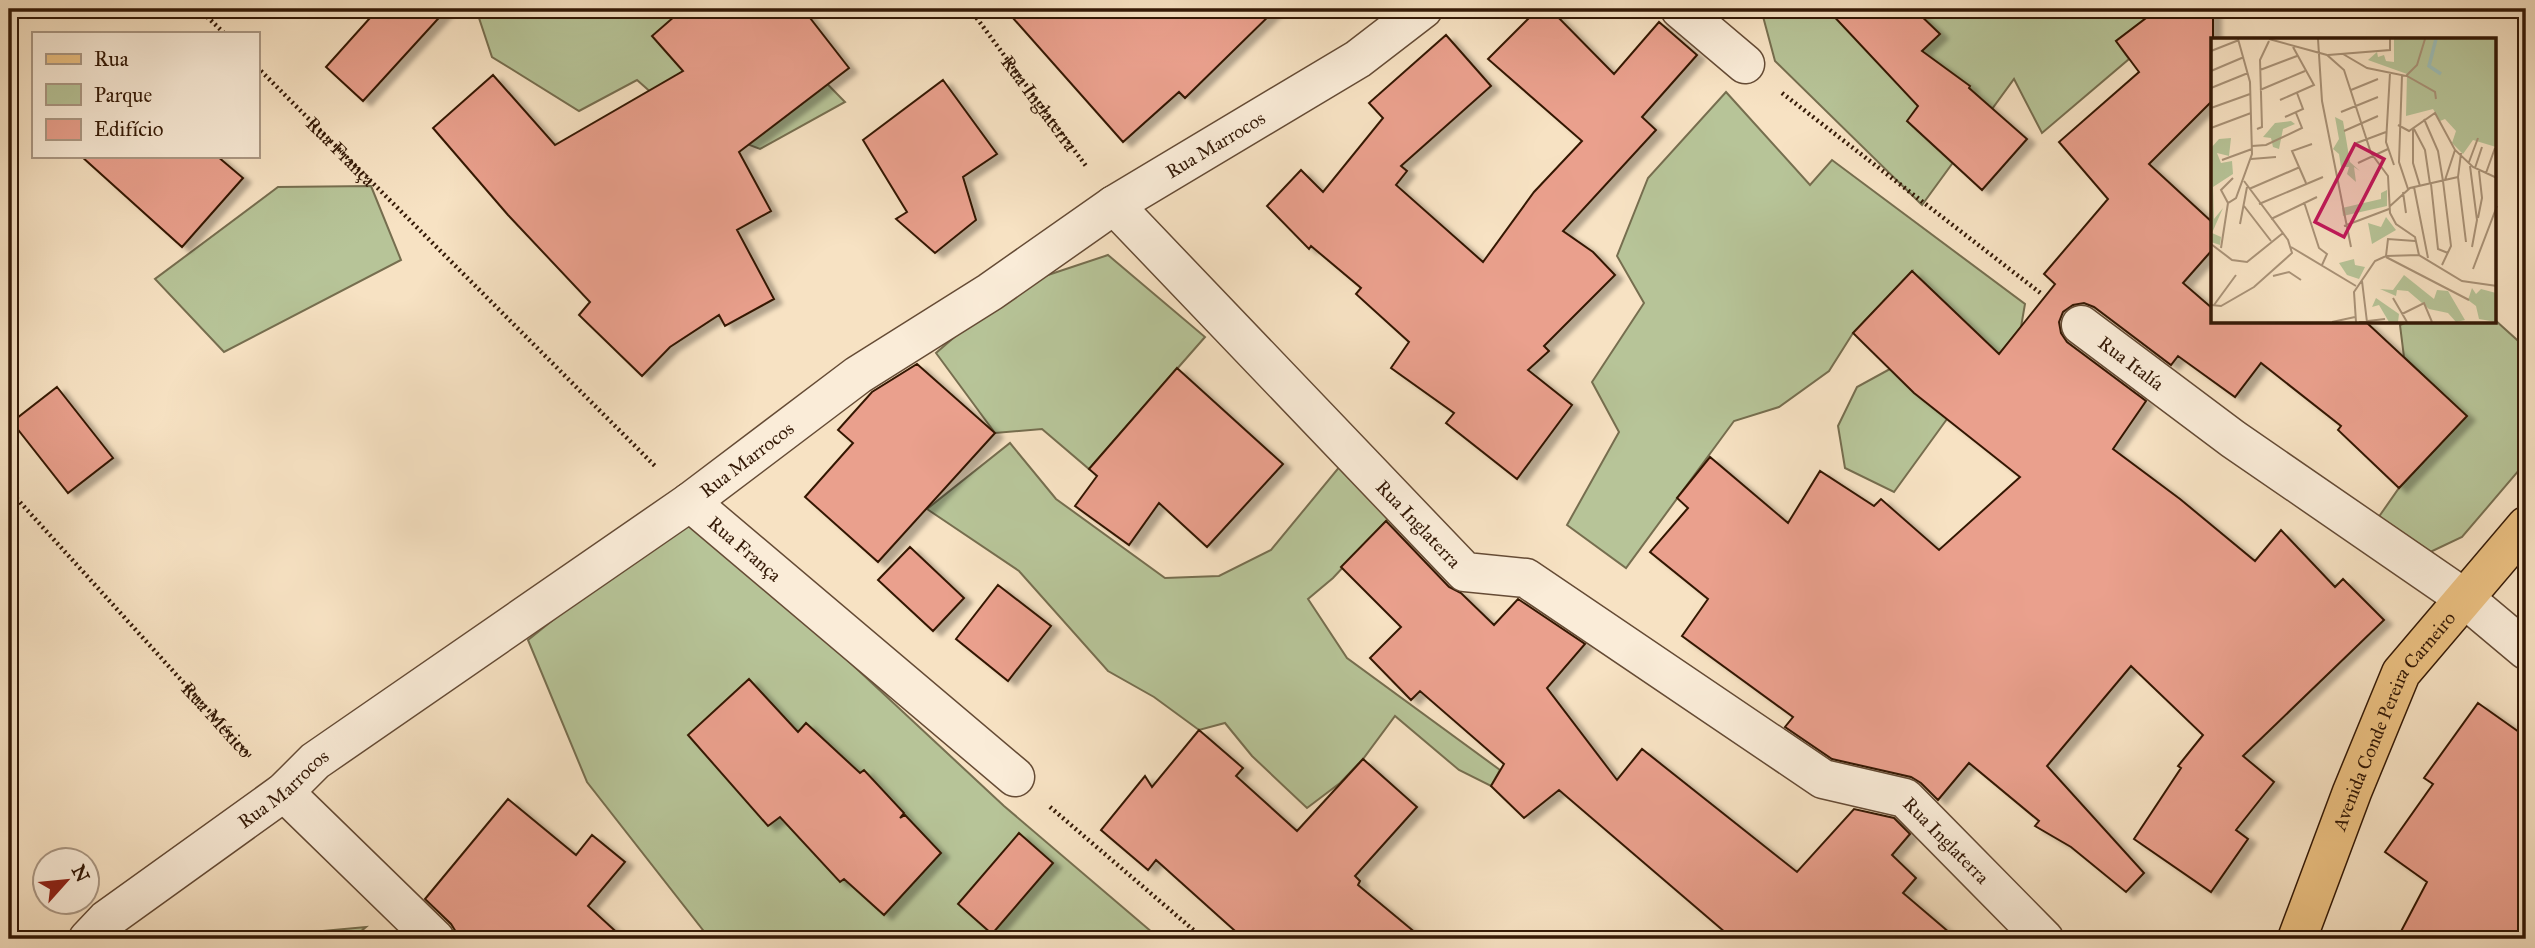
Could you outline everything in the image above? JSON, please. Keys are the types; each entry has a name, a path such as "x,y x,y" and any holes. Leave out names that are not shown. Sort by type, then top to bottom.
{"main road":[{"name":"Avenida Conde Pereira Carneiro","path":"2298,939 2352,792 2402,673 2526,526"}],"street":[{"name":"Rua Marrocos","path":"88,939 106,920 284,792 315,761 690,502 858,374 990,292 1114,205 1358,59 1423,9"},
{"path":"1680,9 1745,64"},
{"name":"Rua Inglaterra","path":"1114,205 1465,572 1526,578 1824,779 1905,798 2045,939"},
{"name":"Rua Italía","path":"2081,325 2233,439 2464,598 2526,650"},
{"name":"Rua França","path":"690,502 1015,777"},
{"path":"284,792 435,939"}],"path":[{"path":"199,9 223,32"},
{"name":"Rua Inglaterra","path":"970,9 1114,205"},
{"name":"Rua Italía","path":"1745,64 2081,325"},
{"name":"Rua França","path":"259,69 690,502"},
{"name":"Rua México","path":"9,490 284,792"},
{"path":"1015,777 1204,939"}],"green space":[{"path":"476,9 754,9 845,102 760,149 681,119 637,80 579,111 492,57"},
{"path":"1761,9 2158,9 2116,41 2129,59 2042,133 2014,79 1922,205 1775,61"},
{"path":"1726,92 1810,185 1832,160 2025,304 2021,327 1947,419 1894,492 1845,468 1838,426 1857,387 1890,369 1912,272 1853,333 1829,371 1779,407 1734,421 1626,568 1567,525 1619,432 1592,382 1644,303 1617,256 1648,178"},
{"path":"371,186 401,260 224,352 155,279 278,187"},
{"path":"1108,255 1205,337 1089,469 1042,429 995,433 936,353 988,308 1045,276"},
{"path":"2496,321 2526,348 2526,462 2462,537 2426,554 2378,518 2399,488 2466,416 2404,357 2400,325 2496,324"},
{"path":"1010,443 1056,499 1165,578 1219,576 1271,550 1350,454 1389,518 1333,578 1308,599 1347,658 1500,770 1491,786 1459,770 1395,716 1363,759 1340,783 1307,808 1252,756 1225,723 1199,730 1154,697 1108,671 1019,571 927,509"},
{"path":"694,507 814,629 1004,806 1160,939 710,939 587,782 528,640"},
{"path":"366,927 352,939 235,939"}],"building":[{"path":"378,9 447,9 363,101 326,67"},
{"path":"683,9 803,9 849,68 739,152 771,211 737,230 774,299 725,326 719,315 670,347 642,376 579,315 590,302 508,215 433,128 493,75 555,145 683,71 652,36"},
{"path":"1005,9 1276,9 1185,98 1179,92 1123,142"},
{"path":"1538,9 1550,9 1614,74 1659,22 1697,55 1642,117 1656,130 1563,231 1593,252 1615,275 1544,346 1549,351 1528,370 1572,405 1517,479 1446,423 1454,413 1391,368 1409,342 1356,294 1361,288 1311,246 1309,249 1267,206 1301,170 1323,192 1383,118 1369,103 1446,35 1491,86 1401,166 1407,171 1396,185 1483,262 1534,192 1582,141 1488,59"},
{"path":"1827,9 1914,9 1940,34 1922,51 1970,86 1969,88 2027,139 1982,190 1907,121 1918,106"},
{"path":"2158,9 2213,9 2211,102 2149,164 2211,221 2211,251 2183,283 2211,307 2211,324 2368,324 2467,416 2399,488 2338,430 2341,426 2261,363 2235,397 2178,356 2171,365 2094,307 2084,303 2073,305 2063,312 2059,322 2061,333 2067,342 2146,401 2113,449 2180,499 2255,561 2281,530 2335,587 2343,579 2384,620 2243,756 2274,782 2236,830 2248,839 2211,892 2134,839 2181,768 2178,766 2203,735 2131,666 2047,766 2144,873 2126,892 2071,847 2035,826 2039,821 1969,763 1938,800 1911,777 1832,759 1785,727 1793,717 1682,636 1708,599 1650,552 1688,508 1677,498 1710,457 1788,523 1820,471 1874,506 1881,499 1939,550 2020,477 1914,393 1853,333 1912,271 1999,354 2055,284 2044,274 2108,199 2059,142 2139,72 2116,41"},
{"path":"943,80 997,154 963,177 976,220 935,253 896,219 907,212 863,140"},
{"path":"83,158 219,158 243,178 182,247"},
{"path":"917,364 995,433 878,562 805,497 853,443 838,430 872,392"},
{"path":"1177,368 1283,464 1207,547 1159,503 1129,545 1075,506 1097,476 1089,469"},
{"path":"57,387 113,458 68,493 12,422"},
{"path":"1386,521 1449,587 1461,593 1494,625 1518,599 1585,644 1547,688 1617,780 1642,749 1797,872 1854,809 1894,818 1910,834 1892,855 1916,878 1903,893 1957,939 1733,939 1559,790 1524,818 1491,786 1504,764 1420,691 1411,700 1370,658 1401,627 1341,567"},
{"path":"910,547 964,598 933,631 878,580"},
{"path":"998,585 1051,626 1008,681 956,639"},
{"path":"749,679 798,732 806,723 860,773 864,770 904,813 900,818 905,815 941,853 884,915 844,879 840,882 780,817 768,826 688,735"},
{"path":"2478,703 2526,737 2526,939 2397,939 2427,882 2385,852 2433,784 2424,778"},
{"path":"1199,730 1243,768 1236,776 1297,831 1363,759 1417,807 1355,876 1360,881 1358,885 1423,939 1244,939 1156,860 1148,870 1101,830 1145,776 1152,787"},
{"path":"508,799 576,855 592,835 625,862 588,906 624,939 456,939 456,932 451,924 425,899"},
{"path":"1019,833 1053,863 992,934 958,904"}]}
